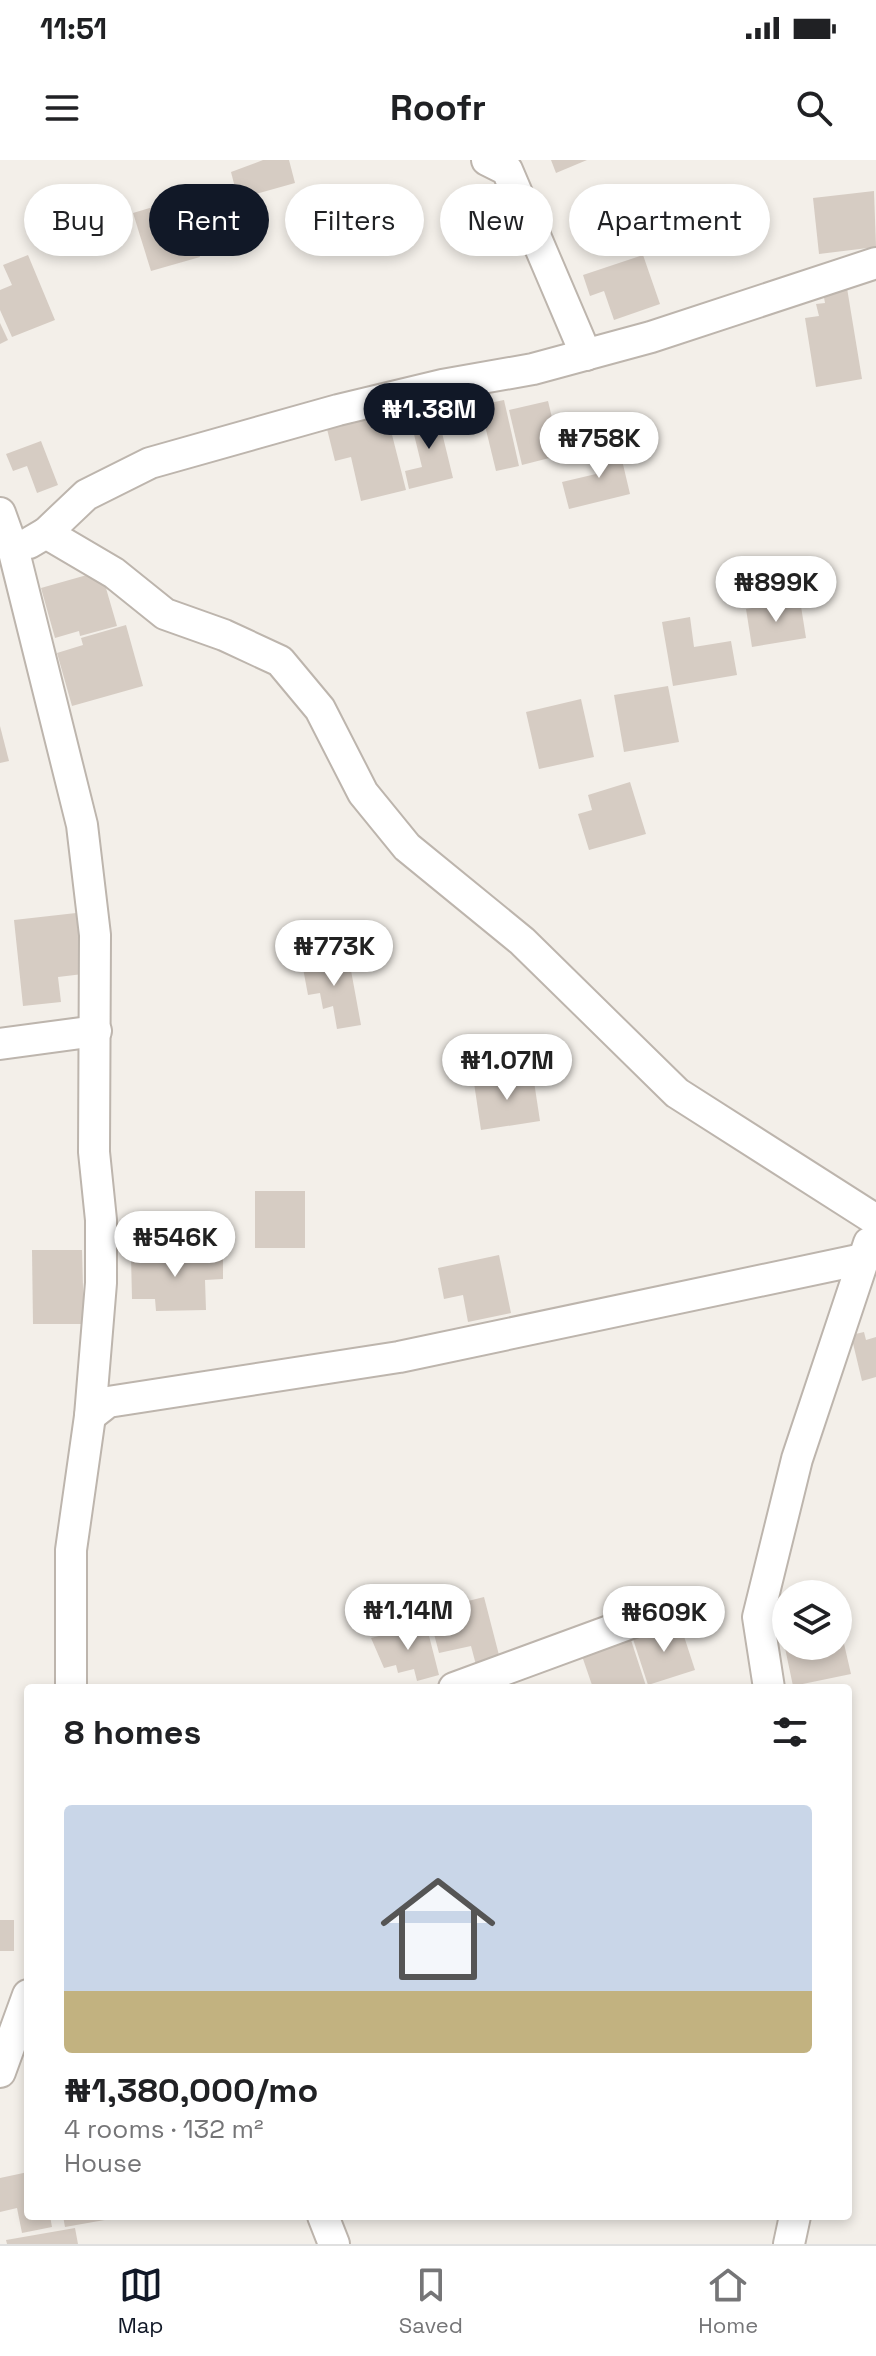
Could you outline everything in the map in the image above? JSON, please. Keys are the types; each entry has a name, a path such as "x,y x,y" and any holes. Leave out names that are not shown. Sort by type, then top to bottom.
{"street":[{"path":"487,160 507,170 586,355"},
{"path":"14,552 46,533 86,495 150,463 338,410 586,355 876,263"},
{"path":"0,513 14,552 82,825 95,935 94,1152 101,1220 101,1283 90,1416 71,1550 71,1684"},
{"path":"46,533 114,573 165,614 224,635 280,661 320,709 363,793 407,847 522,941 677,1093 876,1222 797,1459 758,1617 768,1684"},
{"path":"0,1044 96,1031"},
{"path":"90,1416 108,1402 399,1357 863,1259"},
{"path":"465,1684 628,1624 695,1605"},
{"path":"0,2072 24,2006"},
{"path":"325,2220 334,2244"},
{"path":"789,2244 794,2220"}],"building":[{"path":"263,160 289,160 295,183 269,190 269,184 234,184 231,172"},
{"path":"551,160 587,160 556,173"},
{"path":"874,191 876,247 819,254 813,198"},
{"path":"149,208 149,256 200,257 151,271 133,213"},
{"path":"28,256 55,320 12,337 0,310 0,290 12,285 3,265"},
{"path":"643,256 660,304 614,320 604,291 590,296 583,275"},
{"path":"847,288 862,379 816,387 805,318 819,316 816,304 825,303 823,292"},
{"path":"0,323 8,340 0,344"},
{"path":"504,400 519,466 496,471 480,405"},
{"path":"548,401 561,455 522,465 509,410"},
{"path":"436,408 453,478 409,489 405,471 422,467 409,414"},
{"path":"387,415 406,490 361,501 351,457 335,461 327,429"},
{"path":"41,441 58,485 37,493 27,466 13,471 6,454"},
{"path":"618,443 630,494 569,509 562,482 596,474 590,450"},
{"path":"101,571 117,626 80,636 79,631 55,638 41,588"},
{"path":"800,600 806,638 752,647 746,609"},
{"path":"690,617 694,647 731,641 737,675 673,686 662,622"},
{"path":"126,625 143,686 72,706 57,653 83,645 81,638"},
{"path":"668,686 679,742 624,752 614,695"},
{"path":"581,699 594,757 539,769 526,712"},
{"path":"0,726 9,761 0,763"},
{"path":"630,782 646,834 589,850 578,814 592,810 588,795"},
{"path":"76,913 83,974 58,977 61,1002 23,1006 14,920"},
{"path":"348,954 361,1025 337,1029 333,1006 323,1009 320,993 308,995 302,963"},
{"path":"533,1075 540,1121 481,1130 474,1083"},
{"path":"255,1191 305,1191 305,1248 255,1248"},
{"path":"32,1250 82,1250 84,1324 33,1324"},
{"path":"223,1253 223,1279 205,1280 206,1310 156,1311 155,1299 132,1299 131,1256"},
{"path":"499,1255 511,1313 468,1322 463,1295 444,1299 438,1268"},
{"path":"864,1332 866,1340 876,1337 876,1377 862,1381 851,1335"},
{"path":"484,1597 500,1659 476,1665 471,1646 439,1653 428,1611"},
{"path":"426,1624 439,1675 417,1681 414,1669 398,1673 396,1665 384,1668 371,1638"},
{"path":"680,1624 695,1670 648,1684 633,1639"},
{"path":"631,1640 645,1684 592,1684 582,1656"},
{"path":"788,1660 848,1660 851,1674 793,1684"},
{"path":"0,1920 14,1920 14,1951 0,1951"},
{"path":"24,2173 24,2220 51,2220 52,2227 22,2233 17,2208 0,2212 0,2178"},
{"path":"64,2220 105,2220 65,2227"},
{"path":"75,2228 78,2244 7,2244 6,2240"}]}
